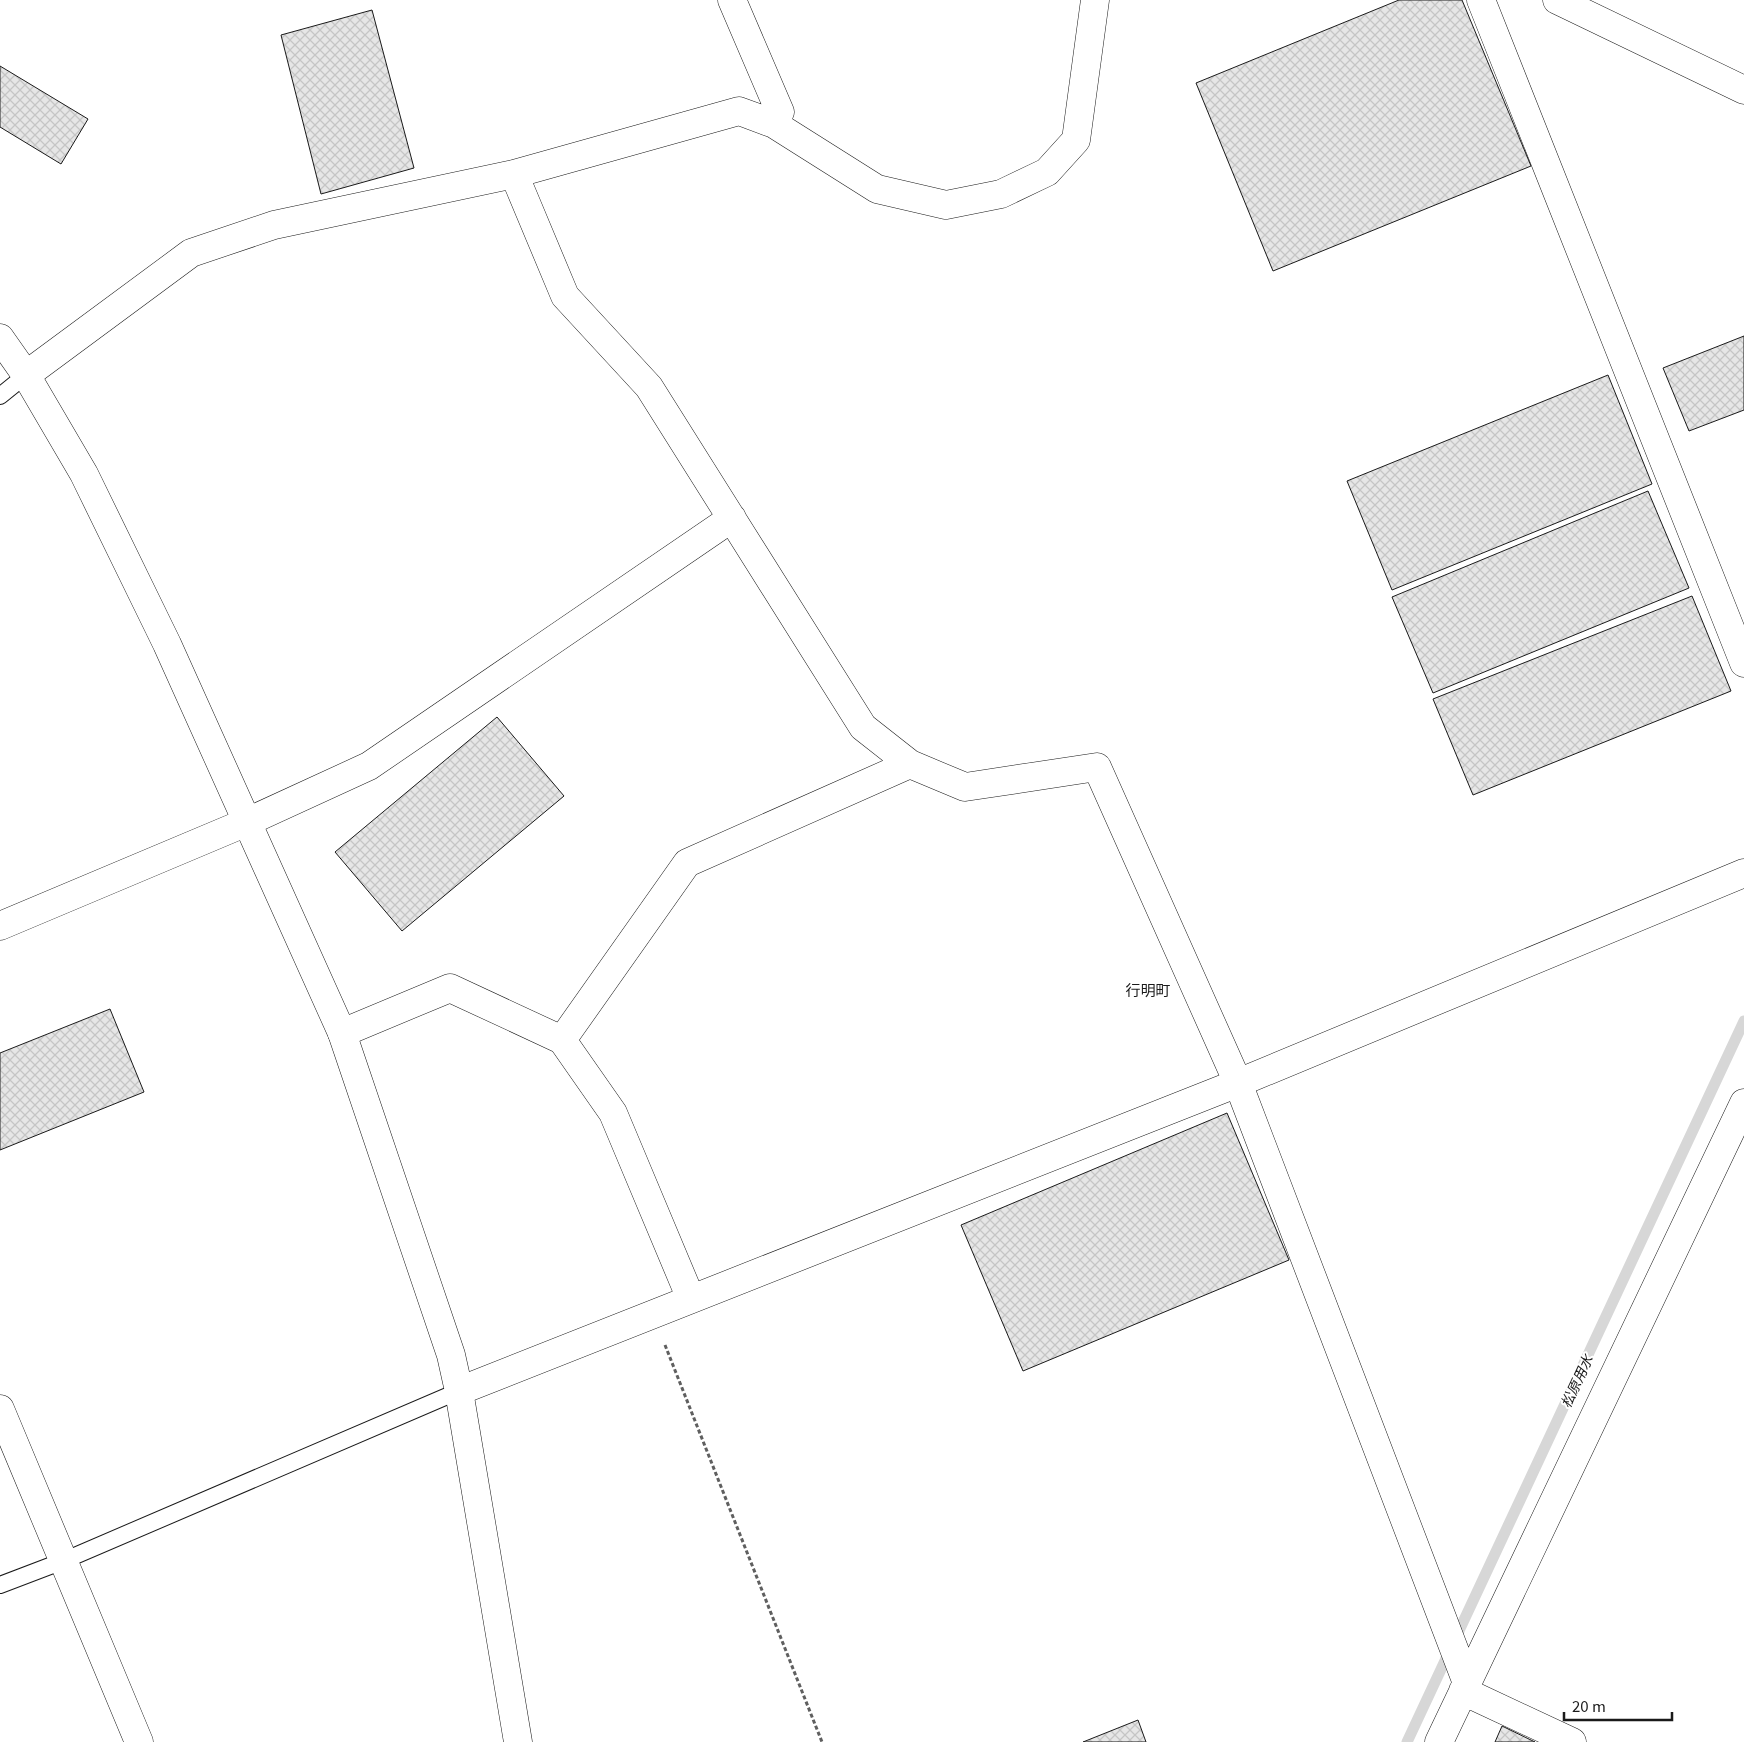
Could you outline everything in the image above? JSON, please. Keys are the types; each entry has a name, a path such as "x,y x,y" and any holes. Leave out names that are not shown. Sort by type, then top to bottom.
{"street":[{"path":"732,0 780,112 774,124"},
{"path":"26,375 190,253 274,225 514,174 739,111 774,124 877,189 946,205 1001,194 1048,172 1076,140 1095,0"},
{"path":"1482,0 1744,663"},
{"path":"1557,0 1744,90"},
{"path":"514,174 564,296 649,387 863,727 910,764 965,787 1096,768 1238,1083 1446,1628 1463,1679 1572,1742"},
{"path":"0,338 26,375 84,474 167,644 342,1033 451,1355 459,1391 518,1742"},
{"path":"0,926 246,822 369,766 732,518"},
{"path":"562,1040 686,862 910,764"},
{"path":"459,1391 1238,1083 1744,873"},
{"path":"342,1033 450,988 562,1040 613,1113 691,1299"},
{"path":"1439,1742 1463,1679 1742,1114"},
{"path":"0,1409 139,1742"}],"lane":[{"path":"0,396 26,375"},
{"path":"0,1585 64,1561 459,1391"}],"path":[{"path":"653,1314 822,1742"}],"building":[{"path":"1399,0 1462,0 1531,166 1273,271 1196,83"},
{"path":"372,10 414,168 321,194 281,35"},
{"path":"0,66 88,119 61,164 0,127"},
{"path":"1744,336 1744,410 1689,431 1663,368"},
{"path":"1608,375 1652,484 1392,590 1347,481"},
{"path":"1648,491 1689,588 1433,693 1392,597"},
{"path":"1692,596 1731,691 1473,795 1433,699"},
{"path":"497,717 564,796 402,931 335,852"},
{"path":"110,1009 144,1092 0,1150 0,1053"},
{"path":"1227,1113 1289,1260 1023,1371 961,1225"},
{"path":"1138,1720 1146,1742 1083,1742"},
{"path":"1502,1726 1535,1742 1495,1742"}],"waterway":[{"name":"松原用水","path":"1407,1742 1744,1021"}],"district":[{"name":"行明町","path":"1148,989"}]}
